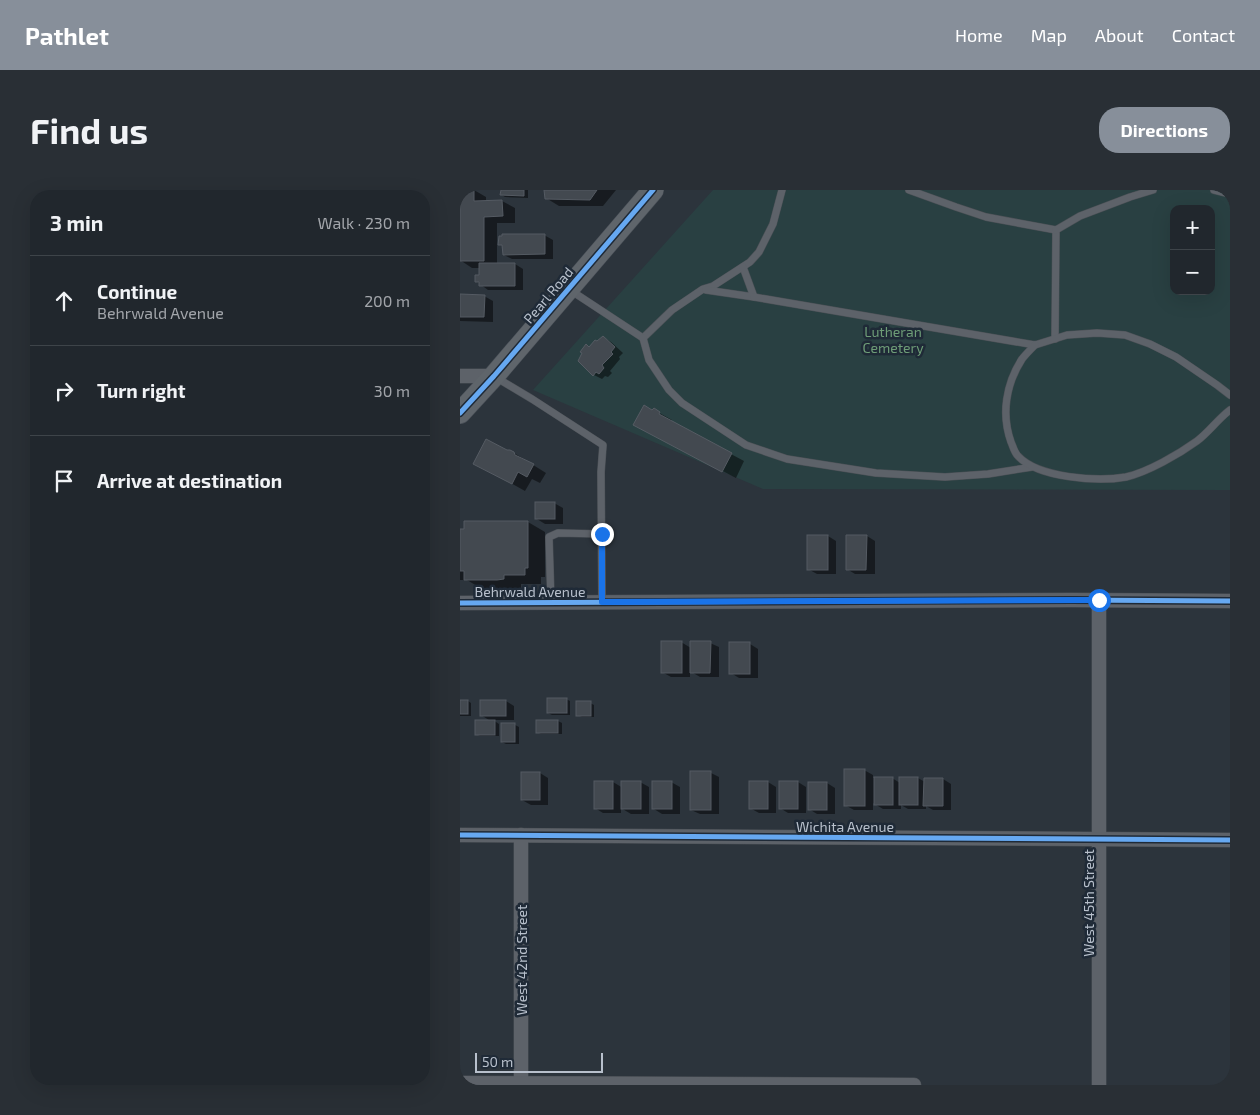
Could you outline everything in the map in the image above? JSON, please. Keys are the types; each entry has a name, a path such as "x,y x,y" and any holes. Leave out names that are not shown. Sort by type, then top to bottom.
{"main road":[{"name":"Pearl Road","path":"460,413 653,190"}],"street":[{"path":"460,376 494,376"},
{"name":"West 45th Street","path":"1099,600 1099,1085"},
{"name":"Behrwald Avenue","path":"460,603 1230,601"},
{"name":"Wichita Avenue","path":"460,835 1230,840"},
{"name":"West 42nd Street","path":"521,835 521,1084"},
{"path":"460,1083 914,1085"}],"lane":[{"path":"643,338 672,310 750,262 766,240 773,224 782,190"},
{"path":"909,190 986,217 1056,230 1080,216 1153,190"},
{"path":"1214,190 1230,194"},
{"path":"1055,339 1056,230"},
{"path":"743,267 754,297"},
{"path":"568,289 643,338 649,360 670,390 682,403 746,446 787,459 876,473 945,477 988,474 1032,467"},
{"path":"703,290 1035,345 1067,335 1097,333 1125,336 1150,344 1176,357 1230,395"},
{"path":"1035,345 1023,357 1014,373 1006,402 1005,415 1008,433 1016,455 1032,467 1056,475 1104,478 1126,477 1152,468 1174,456 1198,440 1230,410"},
{"path":"494,376 602,445 602,602"},
{"path":"550,602 549,537 558,533 602,534"}],"green space":[{"name":"Lutheran Cemetery","path":"713,190 1230,190 1230,490 763,489 533,390"}],"building":[{"path":"460,190 474,190 474,201 502,200 503,216 484,217 484,261 460,261"},
{"path":"501,190 524,190 524,196 500,195"},
{"path":"544,190 597,190 590,200 545,199"},
{"path":"502,234 545,234 545,254 503,255 502,245 498,245 499,236 502,236"},
{"path":"479,263 515,263 515,286 479,286 479,282 475,282 475,275 479,275"},
{"path":"460,294 485,295 484,317 460,317"},
{"path":"603,336 615,347 611,352 613,354 602,365 604,368 599,374 596,372 593,376 578,361 582,353 580,352 586,344 589,347 595,340 597,341"},
{"path":"644,405 652,410 654,408 660,412 659,414 732,453 722,472 633,425"},
{"path":"486,439 534,464 527,477 518,472 512,484 473,464"},
{"path":"535,502 555,502 555,519 535,519"},
{"path":"464,521 528,521 528,568 525,568 525,575 504,575 504,579 497,580 464,580 464,571 460,571 460,529 464,529"},
{"path":"807,535 828,535 828,570 807,570"},
{"path":"846,535 867,535 866,570 846,570"},
{"path":"661,641 682,641 682,673 661,673"},
{"path":"690,641 711,641 710,673 690,673"},
{"path":"729,642 750,642 750,674 729,674"},
{"path":"547,698 567,698 567,713 547,713"},
{"path":"460,700 468,700 468,714 460,714"},
{"path":"480,700 506,700 506,716 480,716"},
{"path":"576,701 591,701 591,716 576,716"},
{"path":"475,720 495,720 495,735 475,735"},
{"path":"536,720 558,720 558,733 536,733"},
{"path":"501,723 515,723 515,742 501,742"},
{"path":"844,769 865,769 865,806 844,806"},
{"path":"690,771 711,771 711,810 690,810"},
{"path":"521,772 540,772 540,800 521,800"},
{"path":"874,777 893,777 893,805 874,805"},
{"path":"899,777 918,777 918,805 899,805"},
{"path":"924,778 943,778 943,806 923,806"},
{"path":"594,781 613,781 613,809 594,809"},
{"path":"621,781 641,781 641,809 621,809"},
{"path":"652,781 672,781 672,809 652,809"},
{"path":"749,781 768,781 768,809 749,809"},
{"path":"779,781 798,781 798,809 779,809"},
{"path":"808,782 827,782 827,810 808,810"}],"cycle path":[{"path":"460,413 653,190"},
{"path":"460,603 1230,601"},
{"path":"460,835 1230,840"}],"route":[{"path":"602,534 602,602 1099,600"}]}
